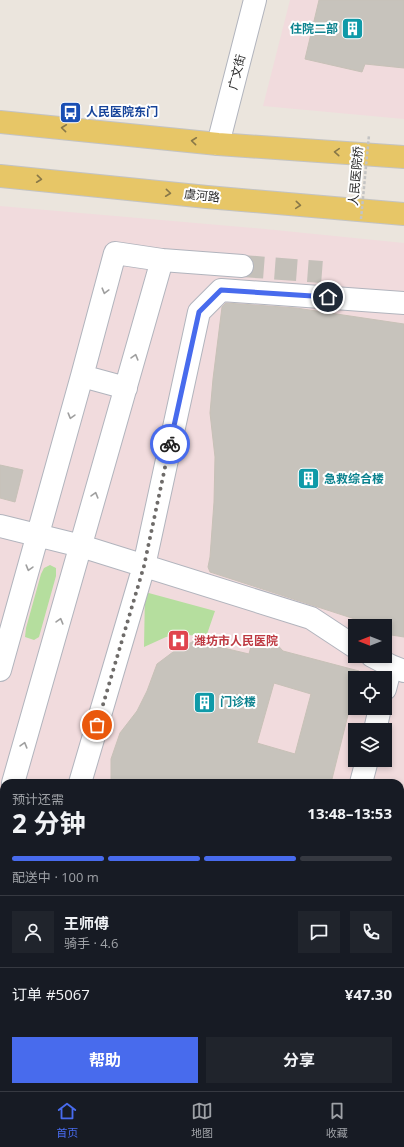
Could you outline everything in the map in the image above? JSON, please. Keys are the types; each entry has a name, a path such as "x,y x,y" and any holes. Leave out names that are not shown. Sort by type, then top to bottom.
{"main road":[{"path":"0,122 218,144 404,157"},
{"name":"虞河路","path":"0,176 207,197 404,214"}],"street":[{"name":"广文街","path":"218,144 255,0"},
{"path":"0,670 115,253 162,260 242,266"},
{"path":"14,779 162,260"},
{"path":"81,779 144,566 199,312 221,290 404,303"},
{"path":"82,376 126,388"},
{"path":"0,526 81,546 311,618 348,642"},
{"path":"385,663 397,669"},
{"path":"362,779 365,767"}],"path":[{"name":"人民医院桥","path":"361,220 369,135"}],"shaded area":[{"path":"290,0 404,0 404,119 263,106"},
{"name":"潍坊市人民医院","path":"0,206 265,229 404,243 404,779 0,779"}],"green space":[{"path":"50,565 56,568 56,576 39,637 34,640 25,637 26,628 41,574 44,568"},
{"path":"145,592 215,611 206,637 180,634 166,637 144,647"}],"building":[{"name":"住院二部","path":"319,0 404,0 404,68 365,64 362,72 305,59"},
{"name":"急救综合楼","path":"226,303 296,308 404,324 404,637 392,635 392,619 355,619 210,572 208,567 214,502 215,457 210,413 222,307"},
{"path":"0,465 23,470 15,502 0,498"},
{"name":"门诊楼","path":"256,635 264,635 271,638 283,651 359,671 348,671 348,715 332,779 111,779 111,759 120,733 137,711 147,691 157,664 173,652 194,641 249,654 252,642","holes":["274,683 311,694 295,754 257,743"]}],"tunnel":[{"path":"242,266 322,272"}],"way so far":[{"path":"97,725 144,566 170,444"}],"place":[{"name":"住院二部","path":"353,29"},
{"name":"人民医院东门","path":"70,112"},
{"name":"急救综合楼","path":"309,479"},
{"name":"潍坊市人民医院","path":"178,641"},
{"name":"门诊楼","path":"205,702"}],"route":[{"path":"170,444 199,312 221,290 328,297"}]}
